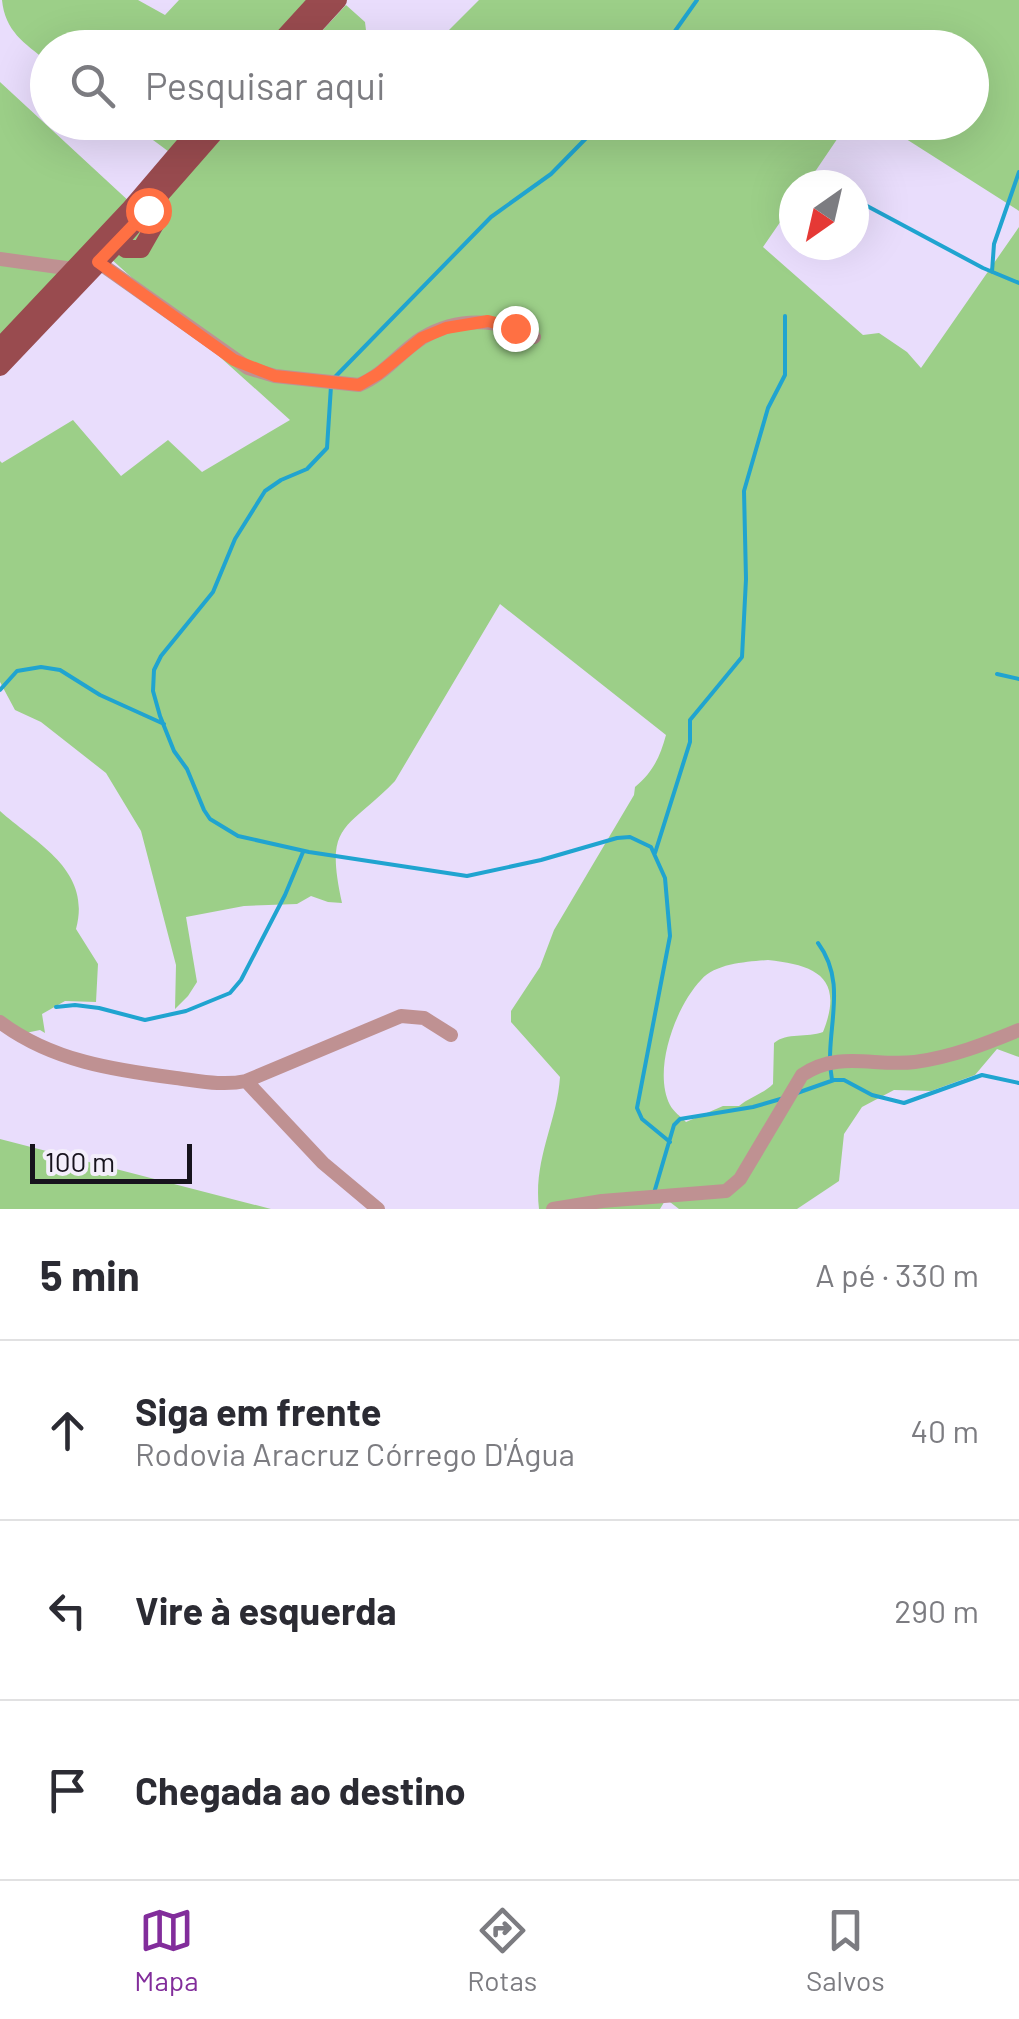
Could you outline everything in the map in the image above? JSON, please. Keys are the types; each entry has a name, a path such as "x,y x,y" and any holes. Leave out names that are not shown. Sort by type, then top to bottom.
{"main road":[{"path":"290,30 318,0"},
{"path":"310,30 338,0"},
{"path":"0,367 98,262 112,238 190,140"},
{"path":"112,238 134,251 146,244 158,221 159,196 208,140"},
{"path":"0,348 73,269 112,238"}],"street":[{"path":"0,259 73,269"},
{"path":"98,262 234,360 275,376 359,385 422,338 470,322 504,323 534,338"},
{"path":"0,1022 48,1050 96,1066 224,1084 246,1081 401,1016 418,1016 451,1035"},
{"path":"553,1209 726,1191 740,1179 802,1075 814,1066 843,1060 911,1063 947,1056 1019,1030"},
{"path":"246,1081 323,1163 378,1209"}],"green space":[{"path":"2,0 138,0 165,15 179,0 314,0 292,30 30,30 30,48 11,28"},
{"path":"479,0 1019,0 1019,211 908,140 989,140 989,30 449,30"},
{"path":"346,5 365,22 366,30 323,30"},
{"path":"0,82 30,110 30,140 63,140 132,204 0,346"},
{"path":"153,140 192,140 176,157"},
{"path":"220,140 836,140 816,170 779,170 779,224 763,247 863,335 879,333 907,352 921,368 1019,227 1019,1057 997,1049 975,1075 931,1091 894,1090 862,1107 844,1134 839,1181 797,1209 679,1209 666,1199 660,1209 539,1209 539,1174 560,1077 511,1022 511,1011 540,967 554,930 634,795 635,787 655,764 666,735 500,604 395,781 343,830 336,857 342,903 311,896 297,904 244,906 186,917 197,982 175,1009 176,965 141,831 106,773 41,722 15,710 0,682 0,461 73,420 121,476 168,440 202,472 290,420 110,258","holes":["768,960 812,970 828,986 829,1013 823,1032 785,1037 774,1043 773,1084 739,1106 723,1106 686,1122 670,1105 665,1091 665,1057 675,1022 701,980 723,967"]},
{"path":"0,811 45,847 69,874 79,908 76,929 98,964 96,1002 65,1001 42,1014 45,1033 40,1030 16,1035 0,1029"},
{"path":"0,1139 271,1209 0,1209"}],"waterway":[{"path":"676,30 697,0"},
{"path":"335,377 491,217 551,174 584,140"},
{"path":"992,272 994,244 1019,172"},
{"path":"869,207 1019,283"},
{"path":"655,853 690,742 690,720 742,657 746,579 744,491 768,408 785,375 785,316"},
{"path":"331,386 327,448 307,469 265,491 235,539 213,592 154,670 153,691 174,751 187,769 210,819 238,836 309,852 467,876 617,838 630,837 651,847 665,878 670,936 637,1108 642,1119 670,1142"},
{"path":"0,690 17,671 41,667 60,670 100,695 164,724"},
{"path":"997,674 1019,679"},
{"path":"56,1007 99,1008 145,1020 186,1011 230,993 241,980 303,852"},
{"path":"818,943 827,959 834,993 832,1080"},
{"path":"797,1093 844,1080 872,1095 904,1103 982,1075 1019,1083"},
{"path":"654,1193 674,1125 680,1119 784,1098"}],"route":[{"path":"148,210 98,262 234,360 260,372 359,385 422,338 446,328 488,321 515,328"}]}
